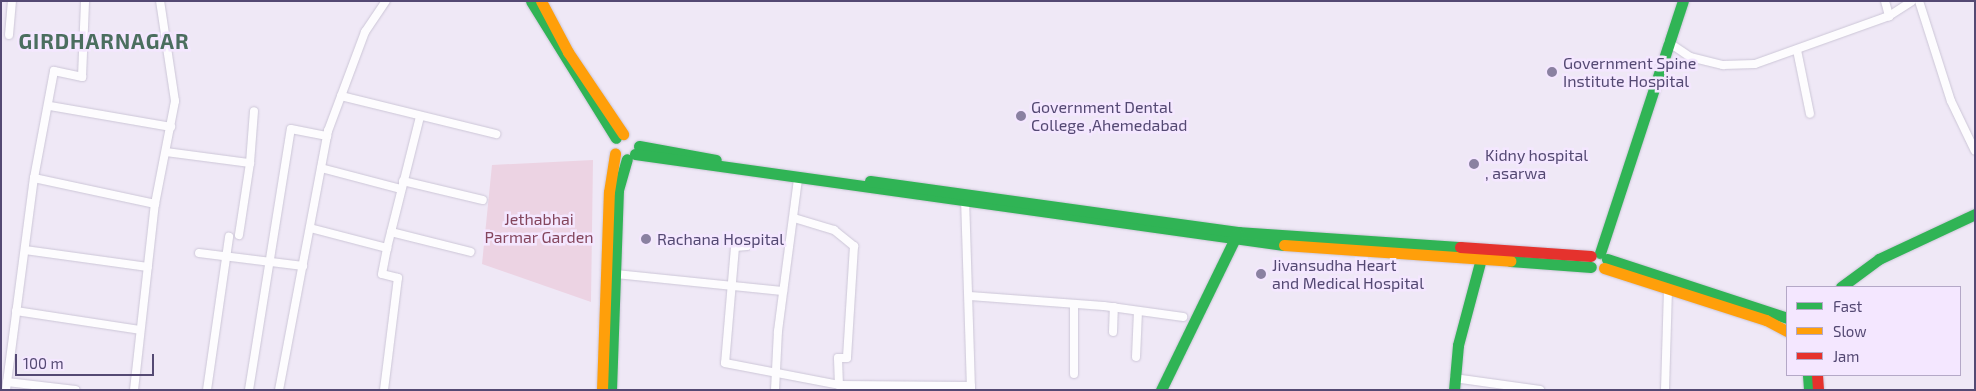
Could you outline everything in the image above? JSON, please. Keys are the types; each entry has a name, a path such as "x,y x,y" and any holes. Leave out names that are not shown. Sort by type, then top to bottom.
{"main road":[{"path":"531,1 619,136"},
{"path":"541,1 568,52 619,136 609,192 602,390"},
{"path":"1599,261 1668,42 1683,1"},
{"path":"611,390 618,190 634,153 634,136 619,136"},
{"path":"615,153 634,153 742,165 1236,236 1482,256 1599,261 1786,327"},
{"path":"634,153 798,180 965,198"},
{"path":"1842,286 1879,259 1975,214"},
{"path":"1161,390 1236,236"},
{"path":"1454,384 1482,256"},
{"path":"1599,261 1668,289 1786,327"},
{"path":"1808,376 1809,390"},
{"path":"1817,376 1818,390"}],"street":[{"path":"9,35 12,1"},
{"path":"76,390 7,386 34,178 50,106 54,71 82,77 85,1"},
{"path":"134,390 155,204 175,101 160,1"},
{"path":"279,390 327,136 365,32 386,1"},
{"path":"1885,1 1890,16"},
{"path":"1668,42 1690,57 1723,65 1755,64 1890,16 1912,1"},
{"path":"1919,1 1951,101 1975,151"},
{"path":"1797,50 1810,114"},
{"path":"341,96 420,117 496,134"},
{"path":"50,106 171,127"},
{"path":"240,235 250,163 254,111"},
{"path":"384,390 398,278 382,274 386,248 420,117"},
{"path":"249,390 266,263 291,129 327,136"},
{"path":"166,152 250,163"},
{"path":"321,168 483,200"},
{"path":"34,178 155,204"},
{"path":"775,390 783,291 798,180"},
{"path":"747,246 734,247 724,363 839,385 971,388 970,296 965,198"},
{"path":"794,218 834,230 854,246 847,358 838,358 839,385"},
{"path":"310,228 386,248"},
{"path":"390,232 471,252"},
{"path":"207,390 229,237"},
{"path":"25,250 148,267"},
{"path":"198,253 266,263 303,266"},
{"path":"615,274 783,291"},
{"path":"1665,390 1668,289"},
{"path":"970,296 1114,308 1183,318"},
{"path":"1074,305 1074,374"},
{"path":"1113,332 1114,308"},
{"path":"16,311 140,330"},
{"path":"1136,357 1138,311"},
{"path":"1454,384 1540,390"}],"green space":[{"name":"Jethabhai Parmar Garden","path":"593,160 591,302 482,264 492,165"}],"traffic: fast":[{"path":"531,1 616,138"},
{"path":"1600,253 1683,1"},
{"path":"639,146 716,160"},
{"path":"635,154 1284,245"},
{"path":"611,390 618,190 627,159"},
{"path":"870,181 1239,232 1460,247"},
{"path":"1842,286 1879,259 1975,214"},
{"path":"1161,390 1237,234"},
{"path":"1454,390 1458,345 1482,255"},
{"path":"1607,259 1786,318"},
{"path":"1510,261 1591,267"},
{"path":"1808,376 1809,390"}],"traffic: slow":[{"path":"541,1 568,52 623,134"},
{"path":"602,390 609,192 615,153"},
{"path":"1284,245 1510,261"},
{"path":"1604,268 1766,320 1786,330"}],"traffic: jam":[{"path":"1460,247 1591,256"},
{"path":"1817,376 1818,390"}],"place":[{"name":"Government Spine Institute Hospital","path":"1552,72"},
{"name":"Government Dental College ,Ahemedabad","path":"1021,116"},
{"name":"Kidny hospital , asarwa","path":"1474,164"},
{"name":"Rachana Hospital","path":"646,239"},
{"name":"Jivansudha Heart and Medical Hospital","path":"1261,274"}],"district":[{"name":"GIRDHARNAGAR","path":"104,41"}]}
